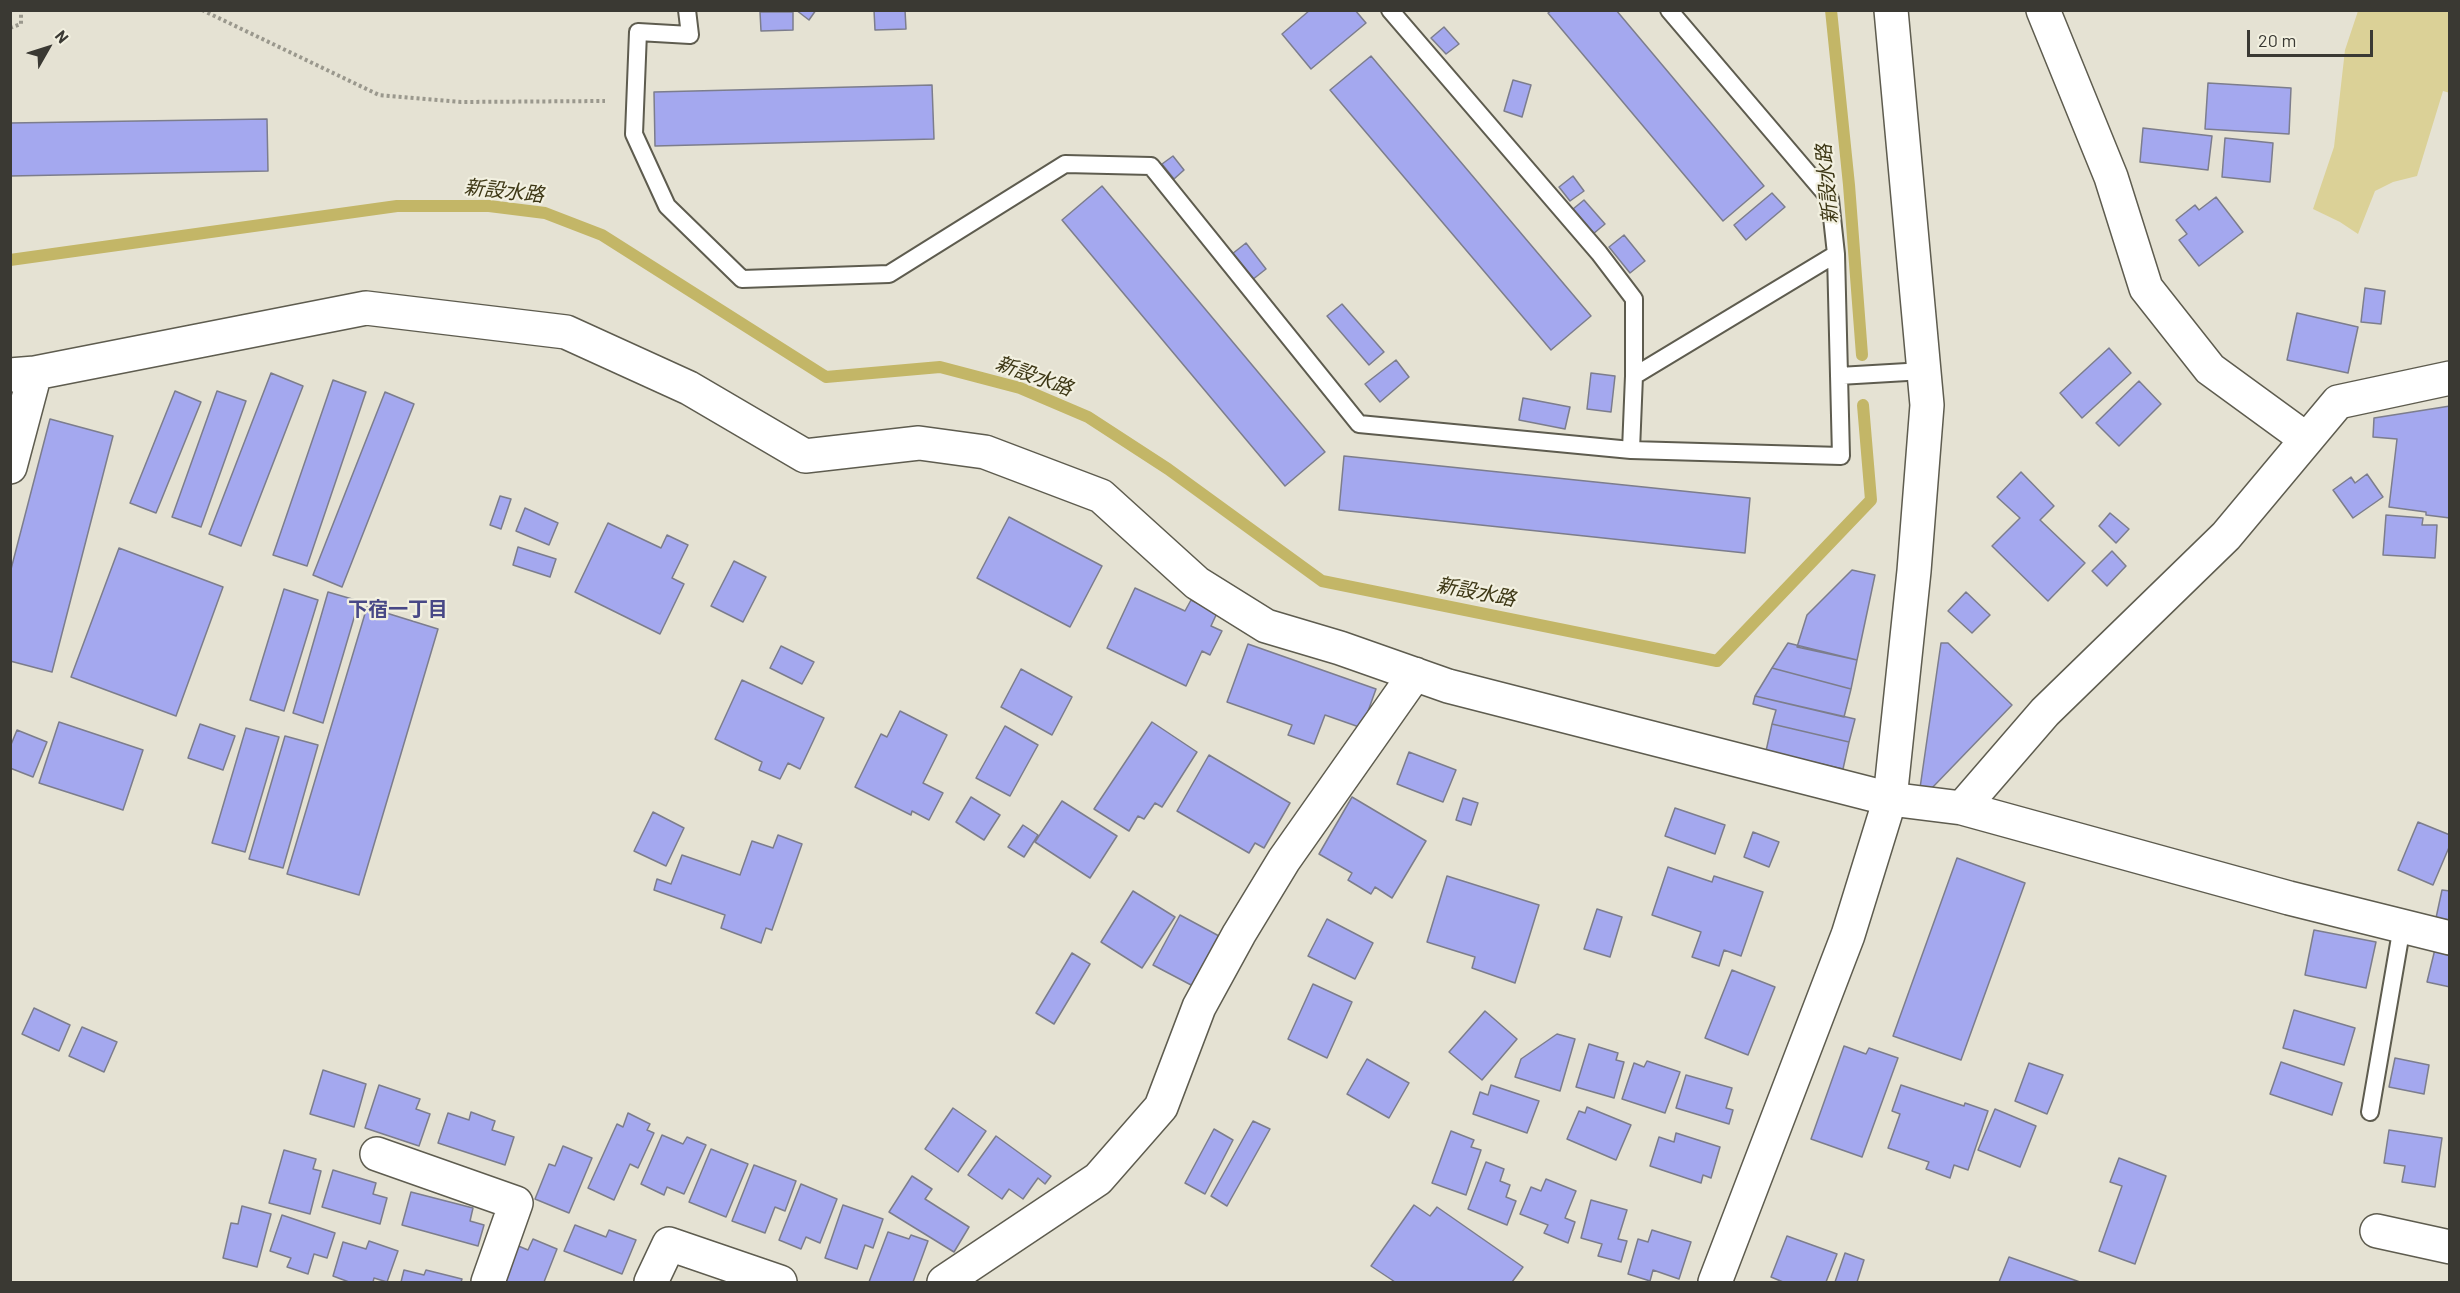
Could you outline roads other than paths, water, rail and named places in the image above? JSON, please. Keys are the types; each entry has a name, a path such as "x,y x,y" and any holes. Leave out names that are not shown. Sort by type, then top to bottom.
{"street":[{"path":"1715,1282 1848,935 1890,799 1914,571 1927,405 1891,10"},
{"path":"2043,10 2111,177 2146,288 2210,369 2306,440"},
{"path":"10,467 23,374 366,308 566,332 689,388 806,456 919,443 985,452 1101,496 1197,583 1266,626 1448,686 1890,799 1962,808 2277,895 2450,938"},
{"path":"1962,808 2045,712 2226,536 2338,402 2450,378"},
{"path":"944,1282 1098,1179 1161,1107 1199,1007 1239,934 1284,860 1415,674"},
{"path":"377,1154 516,1203 488,1282"},
{"path":"2377,1231 2450,1247"},
{"path":"651,1282 669,1245 780,1282"}],"lane":[{"path":"687,10 690,35 638,32 634,134 667,206 742,279 889,274 1065,164 1151,166 1359,424 1631,450 1841,456 1836,254 1830,199 1669,10"},
{"path":"1390,10 1599,253 1634,299 1631,450"},
{"path":"1634,376 1836,254"},
{"path":"1839,376 1924,371"},
{"path":"2370,1112 2402,926"}],"waterway":[{"name":"新設水路","path":"1831,10 1849,185 1862,355"},
{"name":"新設水路","path":"10,260 397,206 489,206 545,213 602,235 826,377 940,367 1020,388 1088,417 1168,469 1322,581 1717,661 1871,500 1863,405"}],"district":[{"name":"下宿一丁目","path":"398,609"}]}
